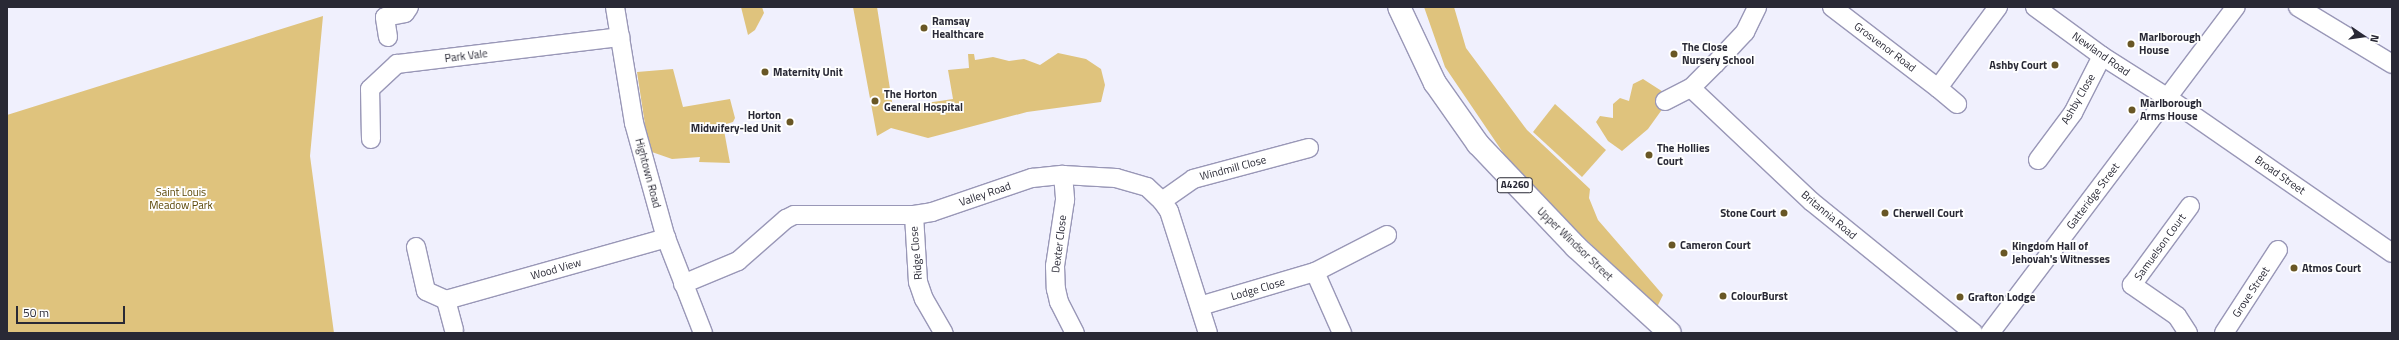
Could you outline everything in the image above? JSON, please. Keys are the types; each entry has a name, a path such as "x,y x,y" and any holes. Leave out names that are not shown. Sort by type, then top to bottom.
{"main road":[{"name":"Upper Windsor Street","path":"1399,7 1435,83 1478,144 1576,247 1670,333"}],"street":[{"path":"388,37 385,16 404,13 408,7"},
{"name":"Hightown Road","path":"615,7 634,123 666,238 703,333"},
{"path":"1665,101 1691,88 1745,32 1757,7"},
{"name":"Grosvenor Road","path":"1832,7 1957,104"},
{"path":"1938,88 1998,7"},
{"name":"Newland Road","path":"2035,7 2102,56 2168,98"},
{"name":"Gatteridge Street","path":"1990,333 2236,7"},
{"path":"2298,7 2392,64"},
{"name":"Park Vale","path":"371,139 370,89 397,64 620,37"},
{"name":"Ashby Close","path":"2038,160 2073,113 2102,56"},
{"name":"Britannia Road","path":"1691,88 1812,202 1974,333"},
{"name":"Broad Street","path":"2168,98 2392,253"},
{"name":"Windmill Close","path":"1162,201 1193,179 1309,148"},
{"name":"Valley Road","path":"683,284 738,261 786,220 794,215 914,215 932,212 1032,178 1063,175 1129,181 1147,187 1162,201 1169,211 1208,333"},
{"name":"Dexter Close","path":"1063,175 1065,200 1055,266 1056,289 1059,302 1075,333"},
{"name":"Samuelson Court","path":"2188,333 2177,316 2132,285 2190,206"},
{"name":"Ridge Close","path":"914,215 918,282 924,299 944,333"},
{"name":"Lodge Close","path":"1200,306 1315,272 1387,235"},
{"name":"Wood View","path":"446,300 666,238"},
{"path":"416,247 426,291 446,300 454,330"},
{"name":"Grove Street","path":"2224,333 2265,283 2278,250"},
{"path":"1315,272 1342,333"}],"green space":[{"path":"741,7 762,7 764,13 755,30 748,35"},
{"path":"853,7 877,7 893,108 953,99 948,70 969,68 968,54 974,54 975,60 993,57 1009,61 1024,59 1040,65 1058,53 1086,59 1101,69 1105,85 1101,102 1027,112 928,138 891,128 877,136"},
{"path":"1424,7 1454,7 1466,48 1527,130 1590,189 1589,198 1598,220 1663,295 1657,307 1556,211 1506,157 1445,67"},
{"name":"Saint Louis Meadow Park","path":"323,16 310,156 334,333 7,333 7,115"},
{"path":"673,69 683,107 730,99 735,118 733,122 723,125 730,163 699,162 700,157 672,159 649,151 637,72"},
{"path":"1643,79 1671,97 1648,129 1622,151 1608,141 1596,122 1600,116 1613,118 1613,104 1620,98 1629,101 1633,84"},
{"path":"1555,104 1606,150 1582,177 1533,132"}],"place":[{"name":"Ramsay Healthcare","path":"924,28"},
{"name":"Marlborough House","path":"2131,44"},
{"name":"The Close Nursery School","path":"1674,54"},
{"name":"Ashby Court","path":"2055,65"},
{"name":"Maternity Unit","path":"765,72"},
{"name":"The Horton General Hospital","path":"875,101"},
{"name":"Marlborough Arms House","path":"2132,110"},
{"name":"Horton Midwifery-led Unit","path":"790,122"},
{"name":"The Hollies Court","path":"1649,155"},
{"name":"Stone Court","path":"1784,213"},
{"name":"Cherwell Court","path":"1885,213"},
{"name":"Cameron Court","path":"1672,245"},
{"name":"Kingdom Hall of Jehovah's Witnesses","path":"2004,253"},
{"name":"Atmos Court","path":"2294,268"},
{"name":"ColourBurst","path":"1723,296"},
{"name":"Grafton Lodge","path":"1960,297"}]}
